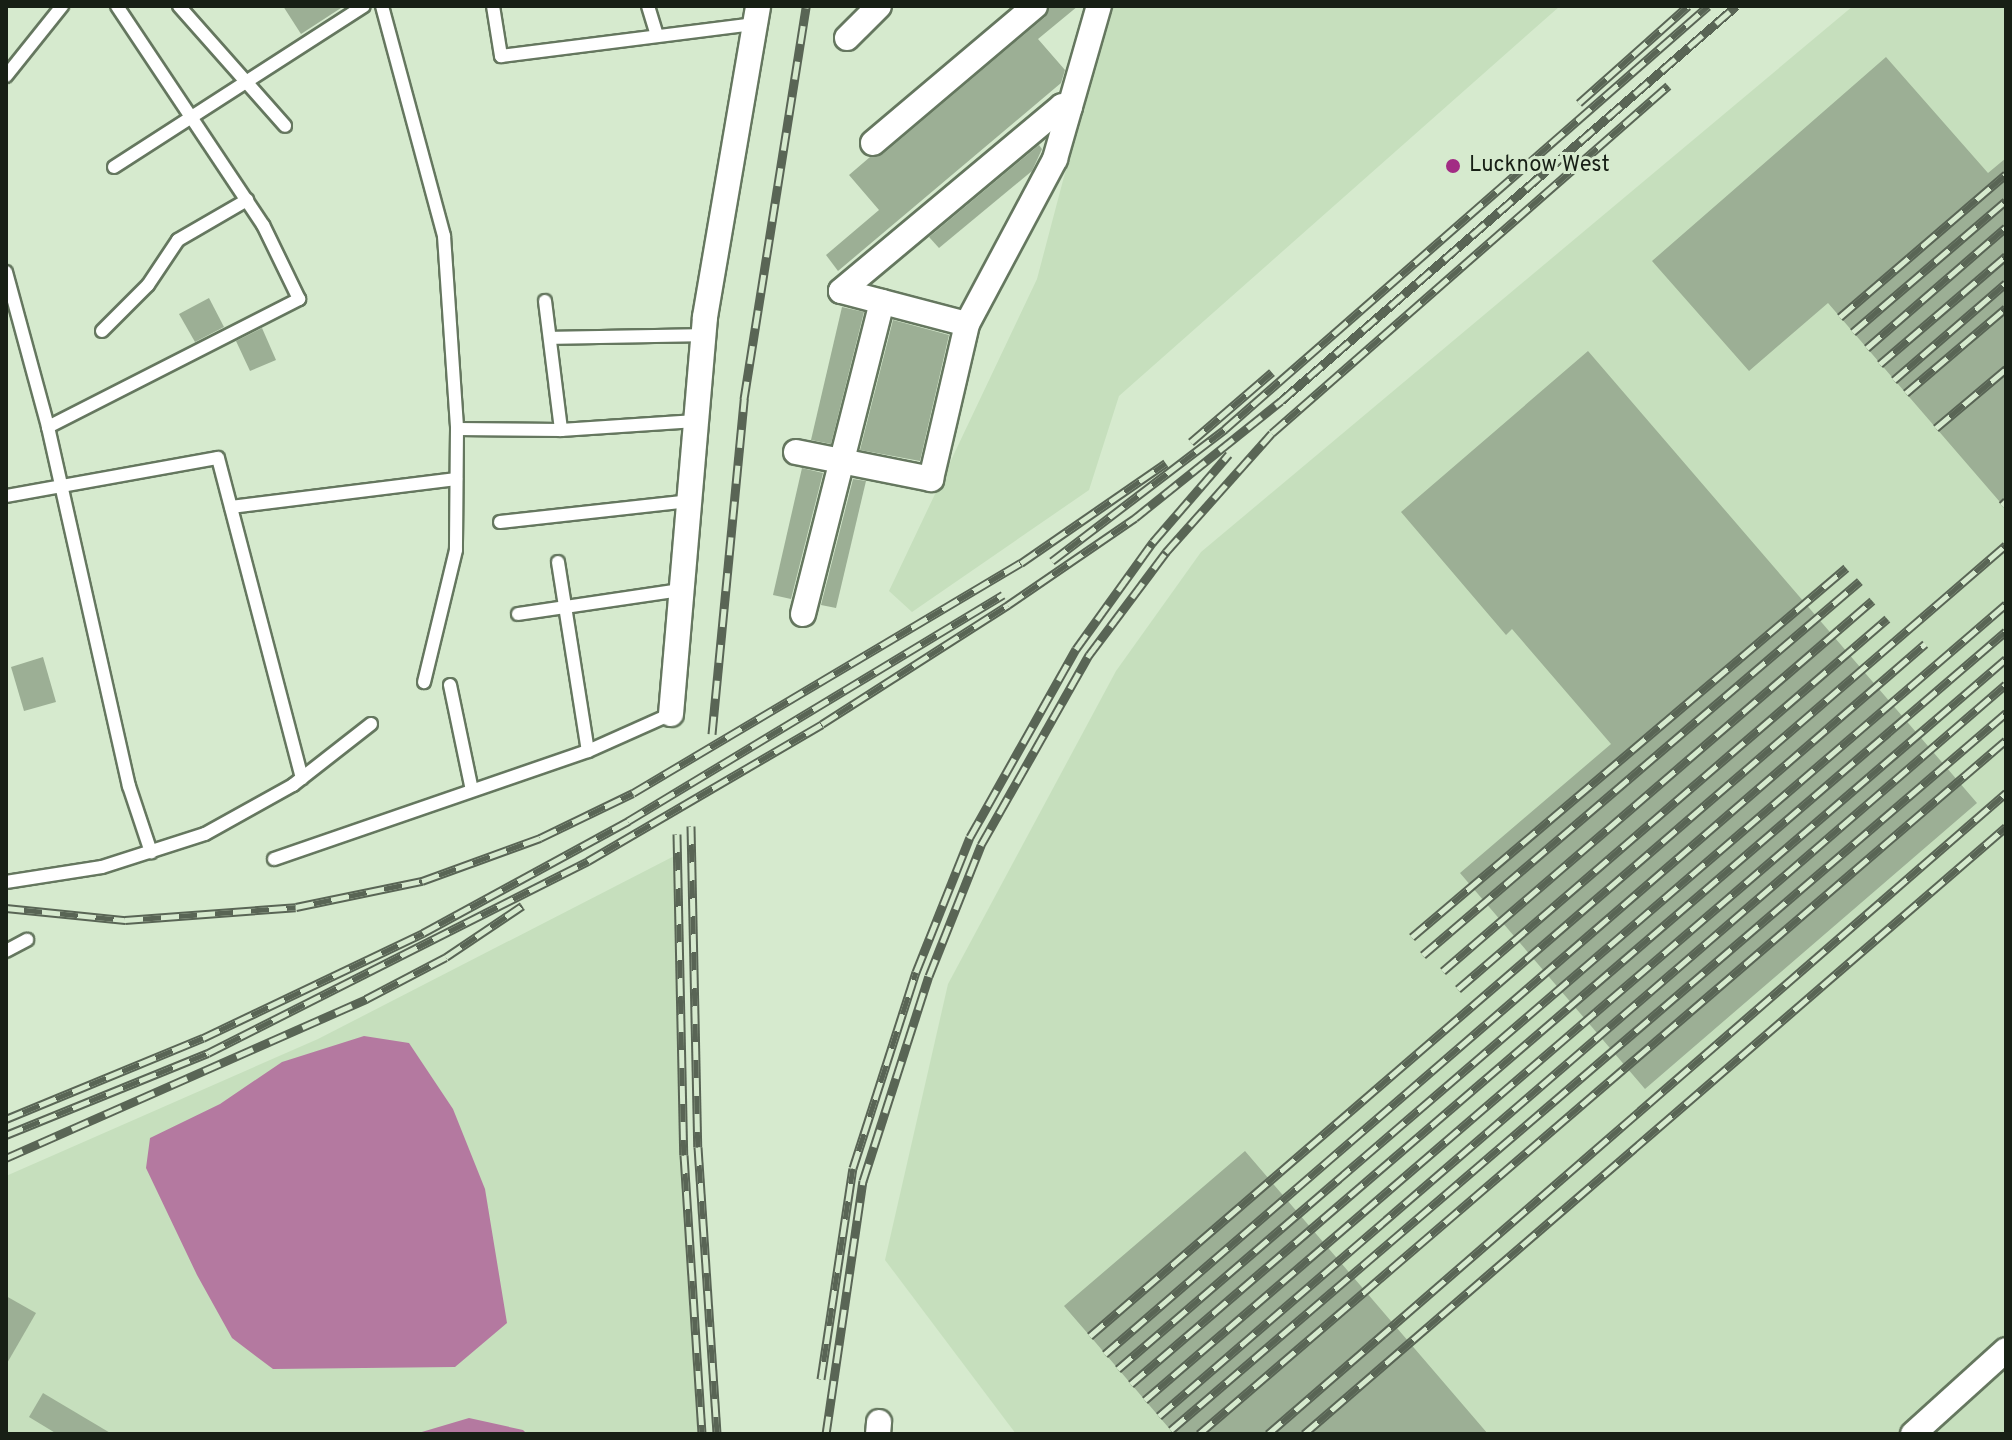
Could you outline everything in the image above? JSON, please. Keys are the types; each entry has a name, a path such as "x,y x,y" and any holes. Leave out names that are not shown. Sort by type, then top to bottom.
{"street":[{"path":"847,38 879,6"},
{"path":"873,143 1035,6"},
{"path":"796,452 931,479 967,324 1055,159 1099,6"},
{"path":"671,714 704,335 756,15"},
{"path":"967,324 841,291 1062,106 1070,107"},
{"path":"803,614 882,302"},
{"path":"1913,1434 2006,1350"}],"lane":[{"path":"6,76 62,6"},
{"path":"48,427 299,299 247,200 194,114 117,6"},
{"path":"179,6 285,126"},
{"path":"114,167 364,6"},
{"path":"382,6 444,236 457,429 456,550 424,682"},
{"path":"493,6 501,56 657,36 756,15"},
{"path":"648,6 657,36"},
{"path":"102,331 148,285 178,240 247,200"},
{"path":"6,272 48,427 129,786 151,852"},
{"path":"545,301 561,430"},
{"path":"550,338 704,335"},
{"path":"457,429 561,430 696,421"},
{"path":"6,496 218,458 302,778"},
{"path":"231,507 456,479"},
{"path":"500,522 689,501"},
{"path":"558,562 588,751"},
{"path":"518,614 681,590"},
{"path":"450,685 472,790"},
{"path":"274,859 588,751 671,714"},
{"path":"6,882 102,867 205,834 302,778 371,724"},
{"path":"6,951 27,940"}],"shaded area":[{"path":"1109,6 1560,6 1119,396 1089,490 912,612 889,591 1037,279"},
{"path":"1853,6 2006,6 2006,1434 1016,1434 885,1260 948,984 1116,671 1201,552"},
{"path":"682,852 683,1138 706,1434 6,1434 6,1176 318,1039"},
{"path":"364,1036 409,1043 453,1109 485,1189 507,1323 455,1367 273,1369 232,1338 197,1275 146,1168 150,1138 220,1104 282,1062"},
{"path":"469,1418 523,1430 527,1434 415,1434"}],"building":[{"path":"283,6 344,6 301,34"},
{"path":"1050,6 1078,6 1038,39 1065,70 1061,83 838,271 826,255 879,210 849,175 870,157 883,154 1045,17"},
{"path":"1886,57 1988,173 2006,158 2006,509 1828,303 1749,371 1652,261"},
{"path":"1039,145 1042,149 1032,171 939,248 929,237"},
{"path":"209,298 224,327 195,342 179,314"},
{"path":"842,307 864,312 831,444 811,440"},
{"path":"893,320 949,335 920,461 860,450"},
{"path":"262,328 276,360 250,371 236,341"},
{"path":"1588,351 1977,803 1645,1089 1460,873 1611,744 1512,629 1506,635 1401,512"},
{"path":"802,468 823,473 791,599 773,595"},
{"path":"853,479 866,481 836,608 821,605"},
{"path":"43,657 56,702 24,711 11,667"},
{"path":"1245,1151 1488,1434 1174,1434 1064,1306"},
{"path":"6,1296 36,1313 6,1365"},
{"path":"43,1393 112,1434 57,1434 29,1417"}],"railway":[{"path":"712,734 744,399 806,6"},
{"path":"1579,103 1688,6"},
{"path":"1052,561 1225,429 1708,6"},
{"path":"6,1135 208,1053 588,861 822,724 1008,605 1135,518 1281,401 1736,6"},
{"path":"826,1434 863,1181 929,976 981,845 1089,655 1166,552 1272,433 1668,86"},
{"path":"1840,317 2006,174"},
{"path":"1853,332 2006,201"},
{"path":"1867,348 2006,227"},
{"path":"1880,364 2006,256"},
{"path":"1894,380 2006,283"},
{"path":"1906,393 2006,308"},
{"path":"1936,428 2006,369"},
{"path":"1191,442 1272,372"},
{"path":"821,1379 853,1168 916,972 970,837 1076,649 1153,542 1229,454"},
{"path":"6,908 125,920 296,907 422,881 540,838 633,793 1021,563 1166,463"},
{"path":"2002,505 2006,501"},
{"path":"1090,1336 2006,545"},
{"path":"1412,937 1846,568"},
{"path":"1423,955 1860,581"},
{"path":"6,1119 203,1038 423,933 628,821 1003,595"},
{"path":"1443,971 1872,601"},
{"path":"1118,1369 2006,604"},
{"path":"1458,989 1887,619"},
{"path":"1131,1384 2006,631"},
{"path":"1105,1354 1925,644"},
{"path":"1145,1400 2006,659"},
{"path":"1159,1416 2006,684"},
{"path":"1171,1430 2006,713"},
{"path":"1199,1434 2006,740"},
{"path":"1268,1434 2006,793"},
{"path":"691,826 698,1147 717,1434"},
{"path":"1304,1434 2006,827"},
{"path":"677,834 684,1155 702,1434"},
{"path":"6,1158 366,999 446,957 522,906"}],"place":[{"name":"Lucknow West","path":"1453,166"}]}
